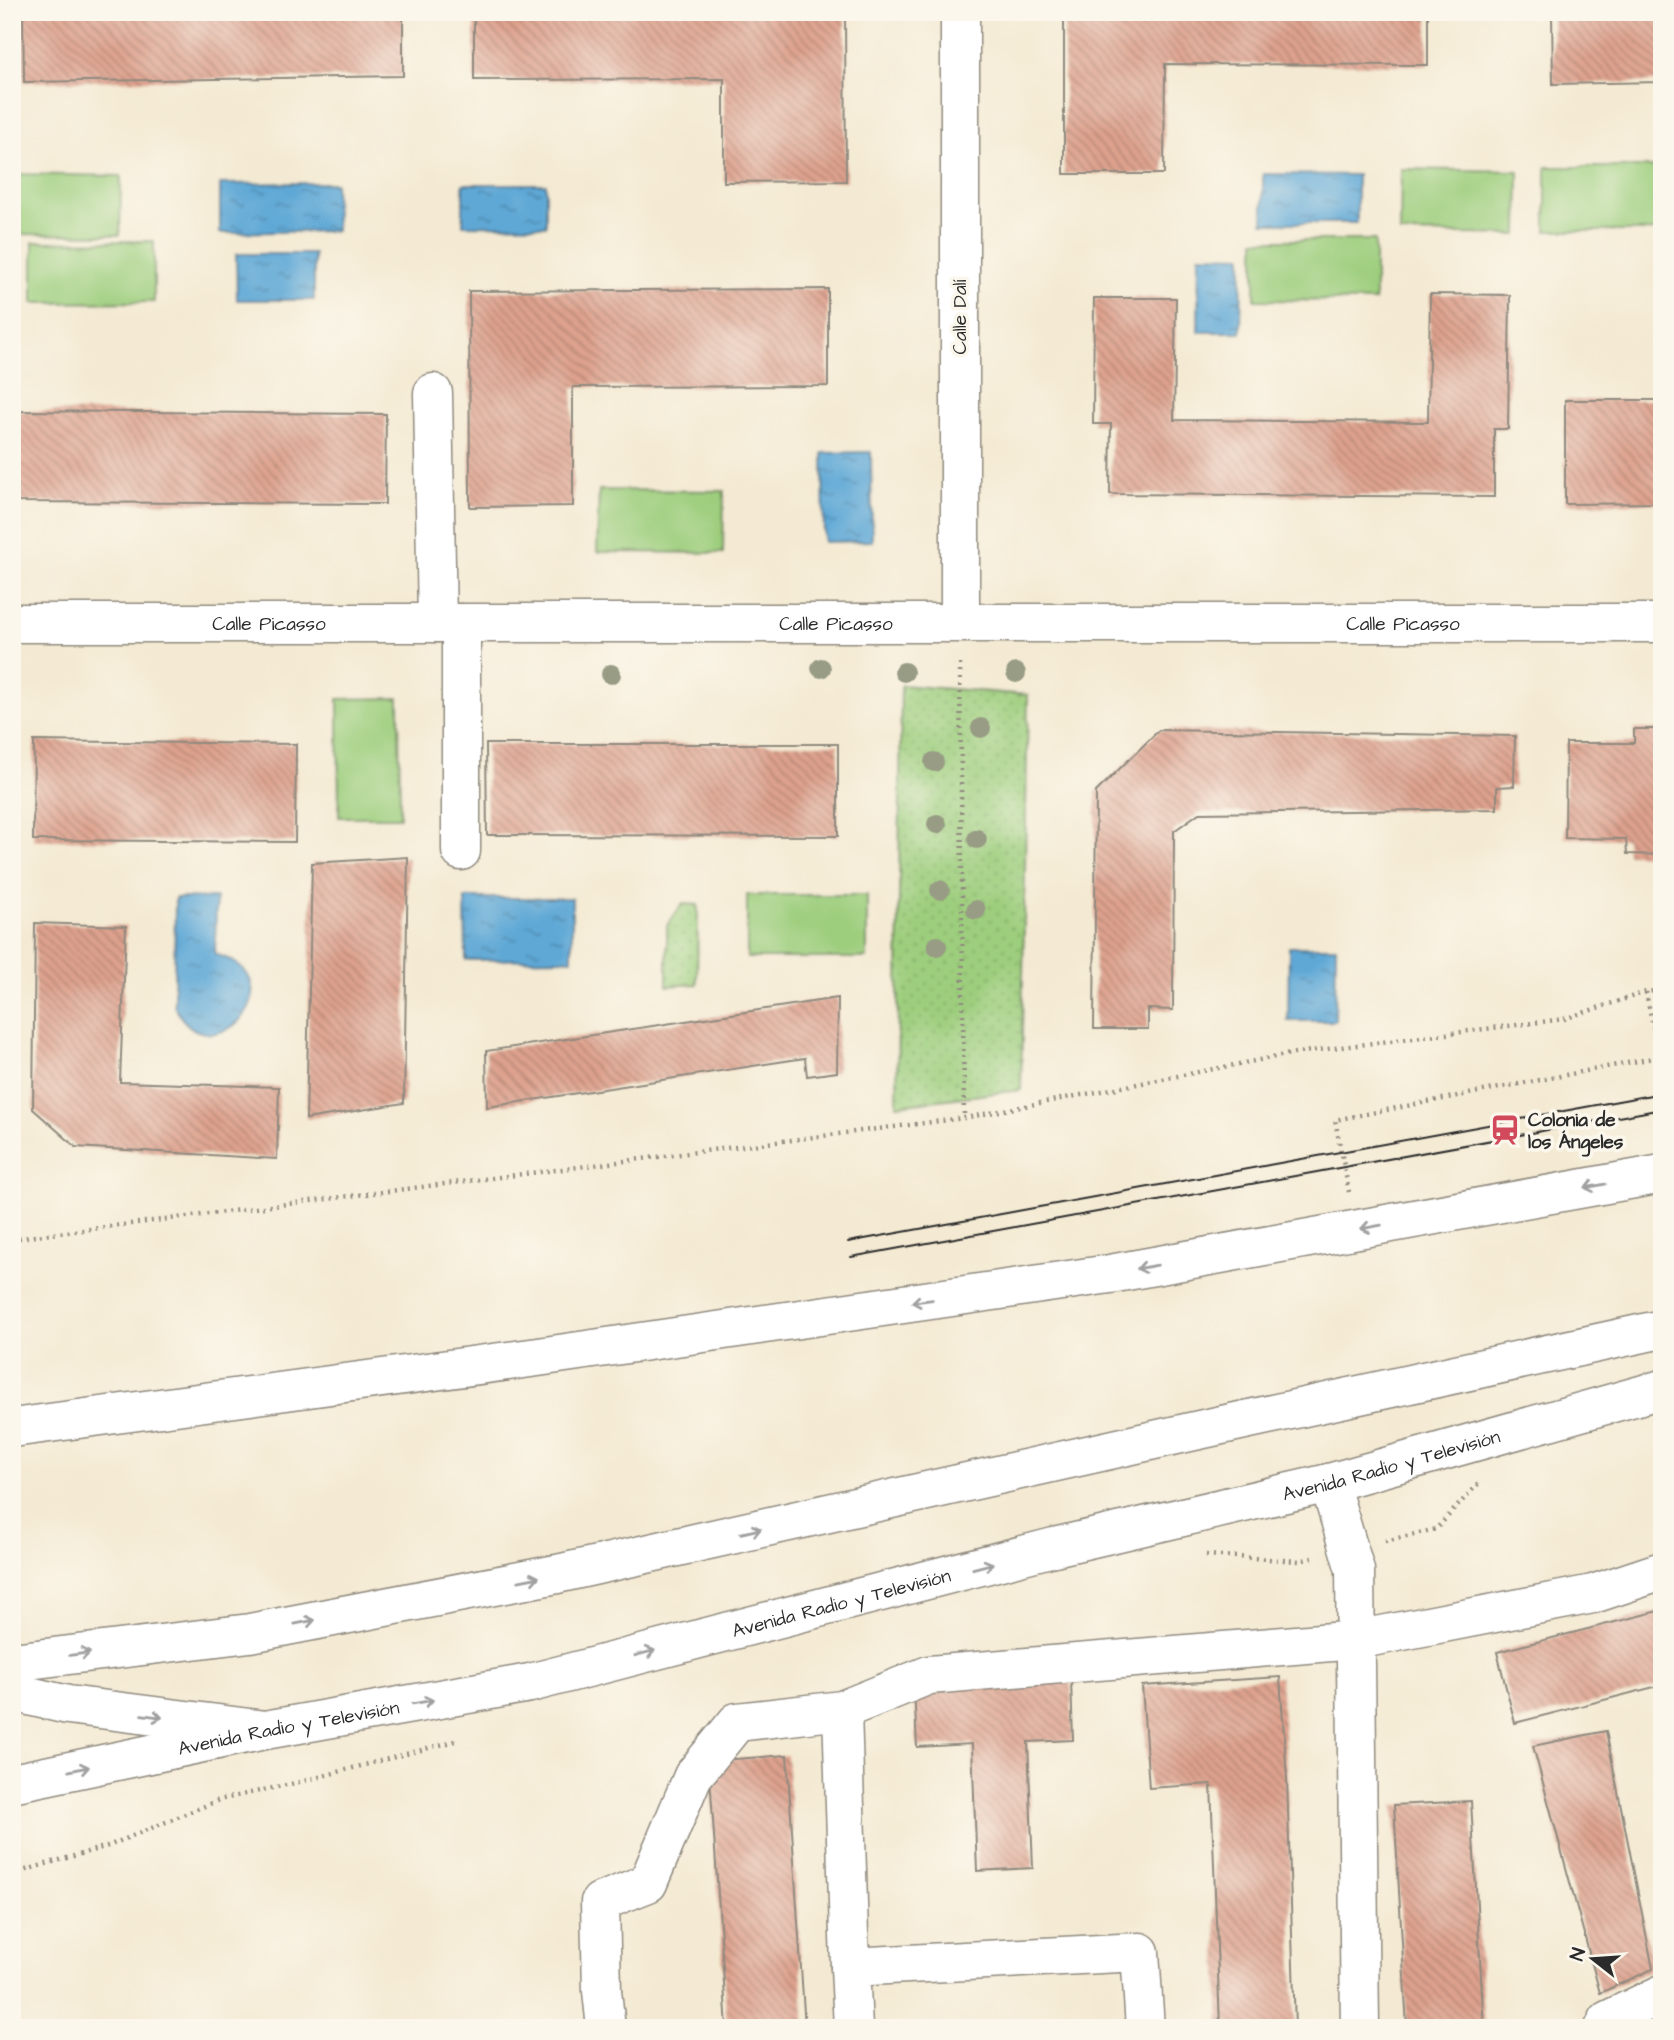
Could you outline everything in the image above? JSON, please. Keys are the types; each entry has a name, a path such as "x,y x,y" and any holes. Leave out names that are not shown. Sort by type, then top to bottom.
{"main road":[{"name":"Calle Dalí","path":"960,12 960,622"},
{"path":"433,393 461,850"},
{"name":"Calle Picasso","path":"12,623 1662,622"},
{"path":"12,1427 538,1357 1110,1274 1662,1174"},
{"path":"12,1662 250,1633 557,1574 1662,1329"},
{"name":"Avenida Radio y Televisión","path":"12,1783 265,1730 530,1683 1054,1548 1329,1483 1662,1389"},
{"path":"1329,1483 1355,1570 1360,2028"},
{"path":"606,2028 602,1991 600,1902 648,1882 693,1776 737,1722 842,1710 929,1675 1356,1640 1593,1594 1662,1571"},
{"path":"12,1692 68,1705 265,1730"},
{"path":"842,1710 853,2028"},
{"path":"850,1967 1140,1952 1144,2028"},
{"path":"1604,2028 1608,2020 1662,1994"}],"path":[{"path":"960,622 964,1118"},
{"path":"12,1239 964,1118 1295,1053 1564,1019 1646,992 1662,990"},
{"path":"1646,992 1662,1071"},
{"path":"1349,1196 1346,1167 1335,1120 1658,1057"}],"green space":[{"path":"1546,167 1662,167 1662,231 1546,231"},
{"path":"1401,169 1519,171 1518,235 1400,233"},
{"path":"12,174 121,176 120,235 12,234"},
{"path":"1255,240 1375,240 1375,301 1255,300"},
{"path":"154,241 154,302 33,303 33,242"},
{"path":"599,490 724,491 723,553 597,552"},
{"path":"901,685 1028,695 1021,1090 897,1105"},
{"path":"399,698 400,817 339,817 338,699"},
{"path":"747,895 867,895 867,958 747,958"},
{"path":"682,904 698,905 697,984 667,986 667,926"}],"water":[{"path":"1263,174 1357,175 1357,223 1263,223"},
{"path":"335,183 336,231 220,233 220,184"},
{"path":"463,184 546,184 546,226 463,225"},
{"path":"236,254 314,254 314,300 237,300"},
{"path":"1199,255 1242,256 1241,332 1198,332"},
{"path":"871,452 872,541 824,542 823,453"},
{"path":"175,898 216,898 215,954 241,967 251,984 251,1002 241,1019 226,1030 208,1033 190,1026 174,1005"},
{"path":"465,898 572,898 572,959 466,960"},
{"path":"1289,947 1336,947 1335,1021 1288,1021"}],"building":[{"path":"23,12 403,12 403,76 24,82"},
{"path":"474,12 845,12 846,181 724,182 724,79 474,80"},
{"path":"1064,12 1428,12 1428,65 1165,64 1164,174 1064,174"},
{"path":"1552,12 1662,12 1662,82 1553,84"},
{"path":"828,289 828,386 573,387 573,506 470,507 469,291"},
{"path":"1430,294 1510,295 1508,429 1494,429 1494,497 1110,494 1111,424 1093,424 1094,298 1176,298 1174,420 1428,422"},
{"path":"1565,400 1662,400 1662,503 1565,504"},
{"path":"12,411 386,414 385,504 12,502"},
{"path":"1634,729 1662,729 1662,855 1627,854 1626,839 1565,838 1566,743 1634,743"},
{"path":"1159,730 1515,736 1514,786 1497,787 1497,809 1199,813 1174,831 1173,1010 1148,1009 1148,1029 1094,1029 1096,792"},
{"path":"34,741 296,744 295,842 33,840"},
{"path":"486,744 838,744 838,836 487,835"},
{"path":"408,857 404,1103 306,1119 312,863"},
{"path":"35,923 126,926 120,1082 279,1087 277,1159 76,1147 33,1109"},
{"path":"838,998 837,1072 807,1076 805,1058 487,1107 486,1051"},
{"path":"1662,1610 1662,1685 1515,1723 1497,1652"},
{"path":"1280,1677 1287,1779 1295,2028 1220,2028 1211,1784 1149,1788 1142,1686"},
{"path":"1071,1680 1073,1740 1028,1742 1033,1868 977,1871 972,1744 917,1747 914,1687"},
{"path":"1606,1731 1653,1969 1600,1993 1533,1746"},
{"path":"787,1755 805,2028 727,2028 709,1761"},
{"path":"1471,1801 1484,2028 1407,2028 1394,1805"}],"tram line":[{"path":"848,1242 1662,1093"},
{"path":"851,1257 1662,1109"}],"place":[{"name":"Colonia de los Ángeles","path":"1505,1130"}]}
